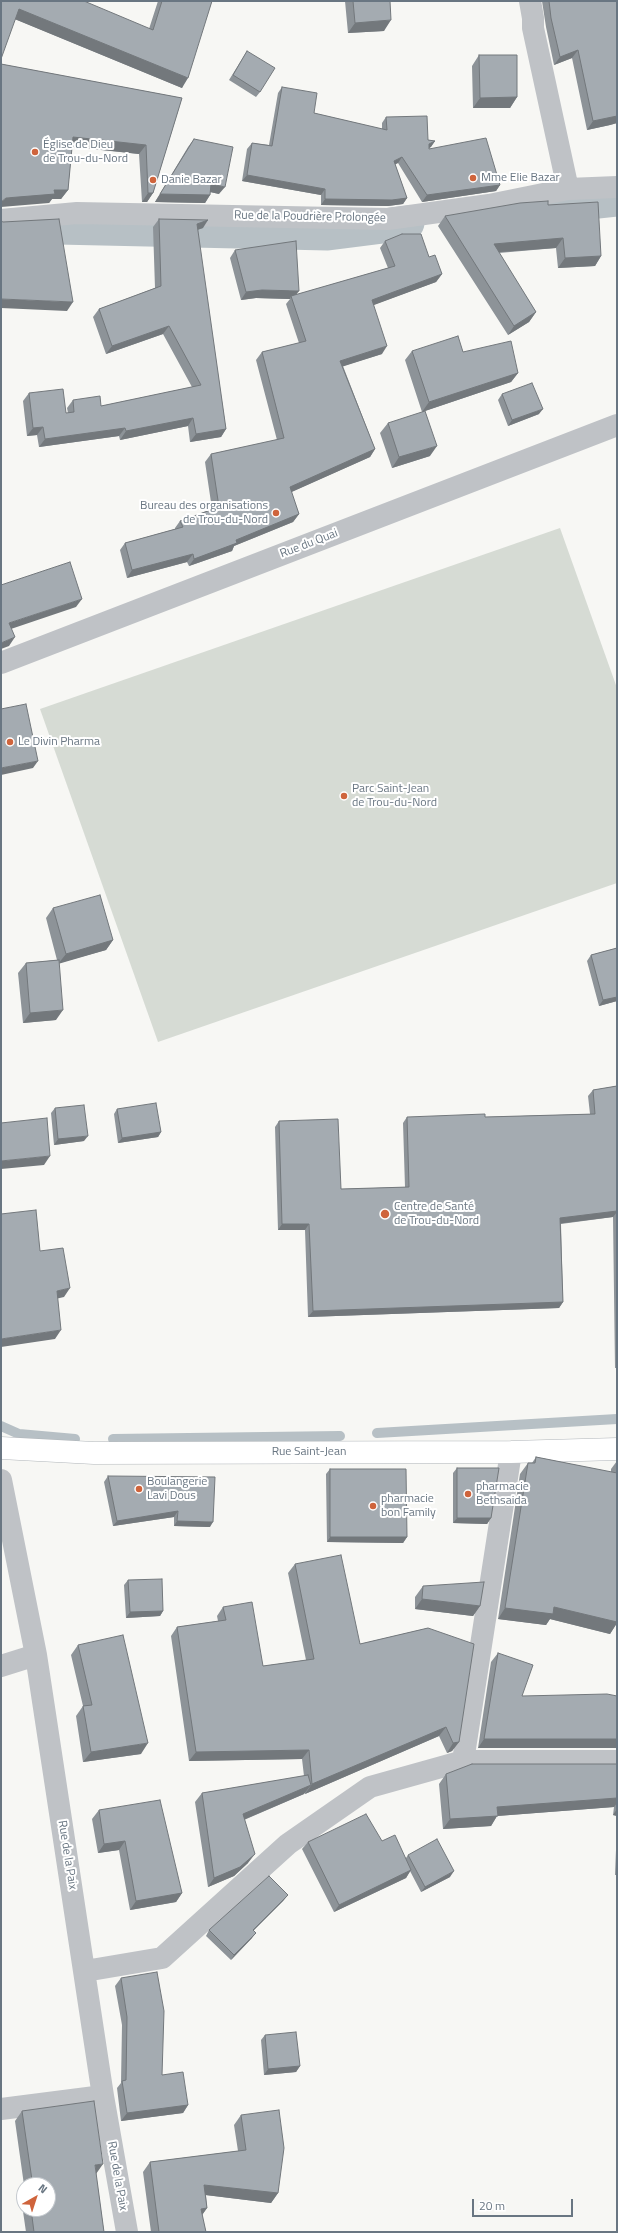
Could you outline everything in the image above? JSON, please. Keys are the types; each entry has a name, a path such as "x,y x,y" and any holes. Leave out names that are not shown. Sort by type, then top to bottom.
{"street":[{"path":"530,1 534,18 533,28 568,189"},
{"name":"Rue de la Poudrière Prolongée","path":"1,220 77,213 388,219 489,205 568,189 617,187"},
{"name":"Rue du Quai","path":"1,663 617,425"},
{"name":"Rue Saint-Jean","path":"1,1448 94,1453 511,1452 617,1449"},
{"path":"463,1761 511,1452"},
{"name":"Rue de la Paix","path":"1,1480 36,1655 85,1971 102,2096 127,2232"},
{"path":"1,1666 36,1655"},
{"path":"85,1971 162,1958 288,1844 370,1787 463,1761 617,1761"},
{"path":"1,2109 102,2096"}],"shaded area":[{"name":"Parc Saint-Jean de Trou-du-Nord","path":"560,528 617,688 617,883 158,1042 40,709"}],"building":[{"path":"1,1 84,1 153,30 162,1 212,1 188,78 19,9 1,59"},
{"path":"353,1 390,1 391,20 355,23"},
{"path":"549,1 617,1 617,116 593,121 578,50 560,57 551,18"},
{"path":"247,51 275,68 260,92 233,75"},
{"path":"479,55 517,55 517,97 480,98"},
{"path":"1,64 182,98 153,193 148,193 146,145 73,137 68,190 54,190 55,194 6,198 1,202"},
{"path":"282,87 317,93 314,113 387,130 386,117 427,116 428,140 435,141 429,144 429,149 486,138 500,185 427,195 402,157 394,161 407,198 392,200 325,199 325,189 247,175 252,143 272,146"},
{"path":"194,139 233,147 225,187 211,184 210,195 160,194"},
{"path":"548,201 548,205 598,202 601,256 565,258 563,238 494,244 536,312 514,326 445,216 520,203"},
{"path":"59,219 73,302 1,299 1,221"},
{"path":"159,219 208,220 197,224 226,429 196,434 193,418 126,431 125,428 45,439 43,427 33,428 29,393 63,389 66,413 74,412 73,400 100,396 101,406 201,385 169,326 112,346 99,309 161,286"},
{"path":"402,234 421,234 429,257 435,255 442,274 372,300 387,346 340,361 375,449 290,487 299,514 236,540 237,543 194,559 193,554 132,570 125,543 183,527 180,521 219,507 211,454 284,438 262,352 306,341 291,296 395,266 385,241"},
{"path":"296,241 299,291 262,290 246,292 235,250"},
{"path":"458,336 463,352 511,341 518,373 429,402 412,351"},
{"path":"532,383 543,409 512,420 502,394"},
{"path":"425,411 437,446 399,457 388,423"},
{"path":"70,562 82,599 9,623 15,637 1,643 1,585"},
{"path":"26,704 38,761 1,768 1,709"},
{"path":"100,895 113,940 66,954 53,908"},
{"path":"617,948 617,997 603,1000 591,955"},
{"path":"59,960 63,1010 30,1013 26,963"},
{"path":"617,1086 617,1211 560,1218 563,1302 313,1311 309,1224 282,1224 279,1121 338,1119 341,1189 409,1187 407,1117 485,1114 485,1117 595,1114 593,1090"},
{"path":"156,1103 161,1132 122,1138 117,1109"},
{"path":"84,1105 88,1136 58,1139 55,1108"},
{"path":"47,1118 50,1156 1,1161 1,1123"},
{"path":"36,1210 40,1251 63,1248 70,1288 57,1291 61,1330 1,1339 1,1214"},
{"path":"536,1457 617,1473 617,1622 554,1607 553,1614 505,1608 528,1463 535,1463"},
{"path":"457,1468 499,1468 491,1518 457,1518"},
{"path":"330,1469 406,1469 407,1537 330,1537"},
{"path":"108,1476 215,1477 213,1522 177,1521 178,1511 117,1521"},
{"path":"341,1555 360,1644 428,1628 474,1644 459,1742 453,1743 446,1727 312,1784 309,1750 196,1752 177,1627 226,1620 223,1607 252,1602 263,1666 314,1659 295,1564"},
{"path":"162,1579 163,1611 130,1612 128,1580"},
{"path":"484,1582 480,1606 422,1599 423,1586"},
{"path":"123,1635 148,1743 91,1752 83,1706 92,1705 78,1645"},
{"path":"498,1653 533,1665 522,1696 607,1694 617,1696 617,1739 484,1739"},
{"path":"472,1764 617,1764 617,1798 497,1807 498,1816 450,1819 446,1774"},
{"path":"308,1775 311,1785 243,1814 255,1854 240,1867 214,1878 202,1793"},
{"path":"160,1800 182,1893 136,1901 125,1841 104,1844 99,1810"},
{"path":"366,1814 382,1841 395,1835 411,1870 339,1905 308,1842"},
{"path":"437,1839 454,1871 425,1887 408,1855"},
{"path":"269,1876 288,1895 253,1930 256,1933 234,1955 209,1930"},
{"path":"157,1972 164,2011 162,2075 183,2072 188,2105 127,2113 122,2081 126,2080 127,2017 121,1978"},
{"path":"296,2032 300,2066 268,2069 265,2035"},
{"path":"94,2101 103,2164 95,2165 104,2232 34,2232 32,2217 56,2217 56,2177 32,2177 22,2111"},
{"path":"279,2110 284,2148 278,2193 204,2185 207,2208 201,2209 206,2232 159,2232 150,2162 246,2150 241,2115"}],"waterway":[{"path":"514,210 617,199"},
{"path":"12,226 328,233 407,223"},
{"path":"377,1433 617,1419"},
{"path":"1,1426 19,1434 75,1439"},
{"path":"113,1439 340,1436"}],"place":[{"name":"Église de Dieu de Trou-du-Nord","path":"35,152"},
{"name":"Mme Elie Bazar","path":"473,178"},
{"name":"Danie Bazar","path":"153,180"},
{"name":"Bureau des organisations de Trou-du-Nord","path":"276,513"},
{"name":"Le Divin Pharma","path":"10,742"},
{"name":"Parc Saint-Jean de Trou-du-Nord","path":"344,796"},
{"name":"Centre de Santé de Trou-du-Nord","path":"385,1214"},
{"name":"Boulangerie Lavi Dous","path":"139,1489"},
{"name":"pharmacie Bethsaida","path":"468,1494"},
{"name":"pharmacie bon Family","path":"373,1506"}]}
